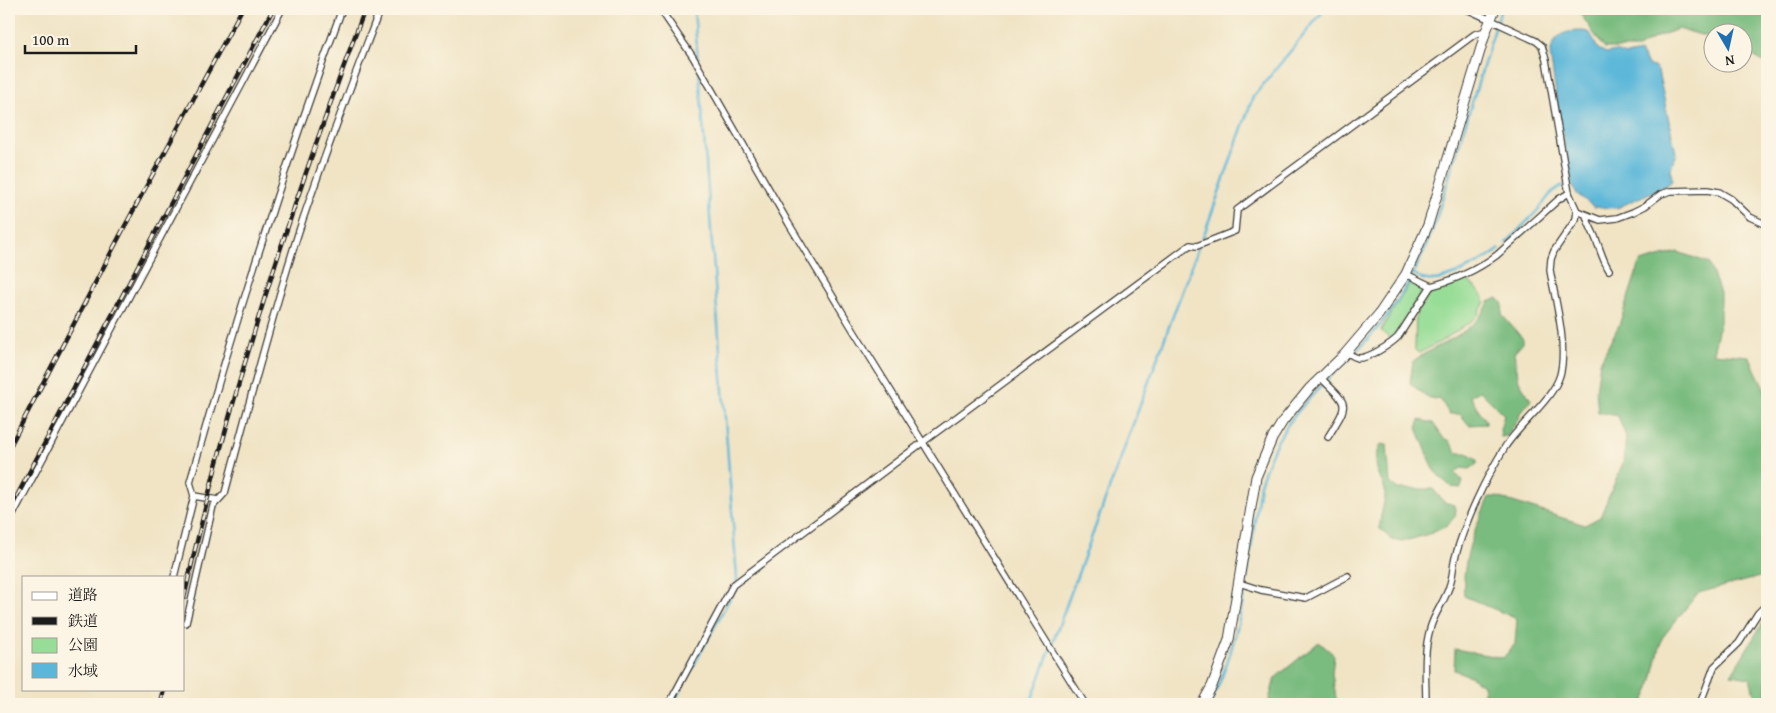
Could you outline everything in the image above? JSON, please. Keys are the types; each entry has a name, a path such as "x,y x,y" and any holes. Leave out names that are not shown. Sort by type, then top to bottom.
{"street":[{"path":"9,522 282,9"},
{"path":"174,576 194,496 190,482 222,367 306,107 342,9"},
{"path":"185,623 213,506 225,493 298,234 380,9"},
{"path":"660,9 693,57 789,224 1085,704"},
{"path":"1426,704 1426,656 1430,629 1447,593 1463,533 1492,469 1506,446 1554,388 1559,377 1563,354 1550,259 1554,250 1576,219 1577,211 1569,193 1542,46 1530,37 1468,9"},
{"path":"1202,704 1212,686 1229,640 1256,477 1263,458 1283,422 1379,314 1406,274 1428,225 1486,31 1495,9"},
{"path":"669,704 732,584 1190,245 1198,246 1235,231 1238,210 1475,34 1486,31"},
{"path":"1577,211 1600,220 1617,218 1645,206 1661,194 1670,191 1707,190 1719,192 1731,199 1750,216 1767,225"},
{"path":"1346,352 1362,358 1393,342 1431,286 1463,275 1486,263 1559,199 1569,193"},
{"path":"1586,215 1588,226 1594,234 1603,260 1609,270"},
{"path":"1406,274 1431,286"},
{"path":"1321,378 1342,399 1344,404 1344,410 1328,437"},
{"path":"194,496 218,500"},
{"path":"1238,583 1261,590 1306,598 1348,576"},
{"path":"1700,704 1714,667 1738,643 1758,613 1767,604"}],"green space":[{"path":"1577,9 1767,9 1767,64 1754,57 1754,22 1704,22 1704,36 1678,29 1654,38 1638,48 1604,48"},
{"path":"1678,252 1709,263 1720,293 1720,322 1713,353 1749,356 1766,393 1767,575 1698,593 1662,638 1650,688 1643,704 1530,704 1515,700 1485,701 1483,685 1470,676 1454,670 1455,649 1503,658 1515,644 1517,619 1464,596 1465,569 1470,545 1489,497 1497,497 1585,525 1600,517 1623,463 1626,437 1618,416 1598,412 1596,391 1600,362 1619,325 1640,262"},
{"path":"1466,278 1482,295 1485,302 1478,315 1440,342 1419,353 1415,350 1416,312 1436,287"},
{"path":"1411,281 1424,288 1395,337 1391,339 1381,330"},
{"path":"1498,298 1503,304 1502,315 1523,339 1523,343 1514,353 1519,381 1531,400 1520,413 1519,418 1507,436 1501,437 1500,430 1504,415 1480,391 1470,396 1486,424 1469,425 1460,414 1449,414 1441,400 1426,397 1410,383 1413,361 1466,330 1483,313 1489,302"},
{"path":"1420,420 1433,423 1444,439 1449,440 1457,453 1467,453 1477,459 1477,464 1470,469 1461,468 1455,473 1463,481 1461,488 1451,487 1435,472 1417,428"},
{"path":"1381,444 1387,445 1390,483 1398,489 1433,489 1444,502 1454,505 1456,515 1447,526 1432,533 1402,542 1392,540 1380,529 1385,493 1376,463"},
{"path":"1767,616 1767,704 1757,704 1750,678 1731,675"},
{"path":"1319,642 1334,655 1332,674 1337,704 1266,704 1269,700 1275,678"}],"water":[{"path":"1584,31 1590,33 1598,49 1606,53 1616,51 1626,55 1640,52 1649,66 1654,67 1658,71 1676,153 1671,169 1672,181 1669,184 1617,208 1594,207 1577,194 1572,184 1560,121 1550,54 1558,37 1566,33"}],"waterway":[{"path":"694,9 698,62"},
{"path":"1201,243 1253,97 1325,9"},
{"path":"1210,704 1231,651 1238,624 1244,597 1260,484 1270,457 1287,425 1299,410 1380,325 1396,303 1417,267 1433,229 1501,9"},
{"path":"673,704 736,587 737,578 699,70"},
{"path":"1506,243 1539,209 1552,192 1561,186 1572,184"},
{"path":"1030,704 1198,248"},
{"path":"1413,273 1425,280 1444,278 1485,259 1500,249"}],"railway":[{"path":"9,448 126,224 242,9"},
{"path":"9,511 273,9"},
{"path":"185,594 221,448 264,300 338,81 365,9"},
{"path":"161,704 164,690"}]}
